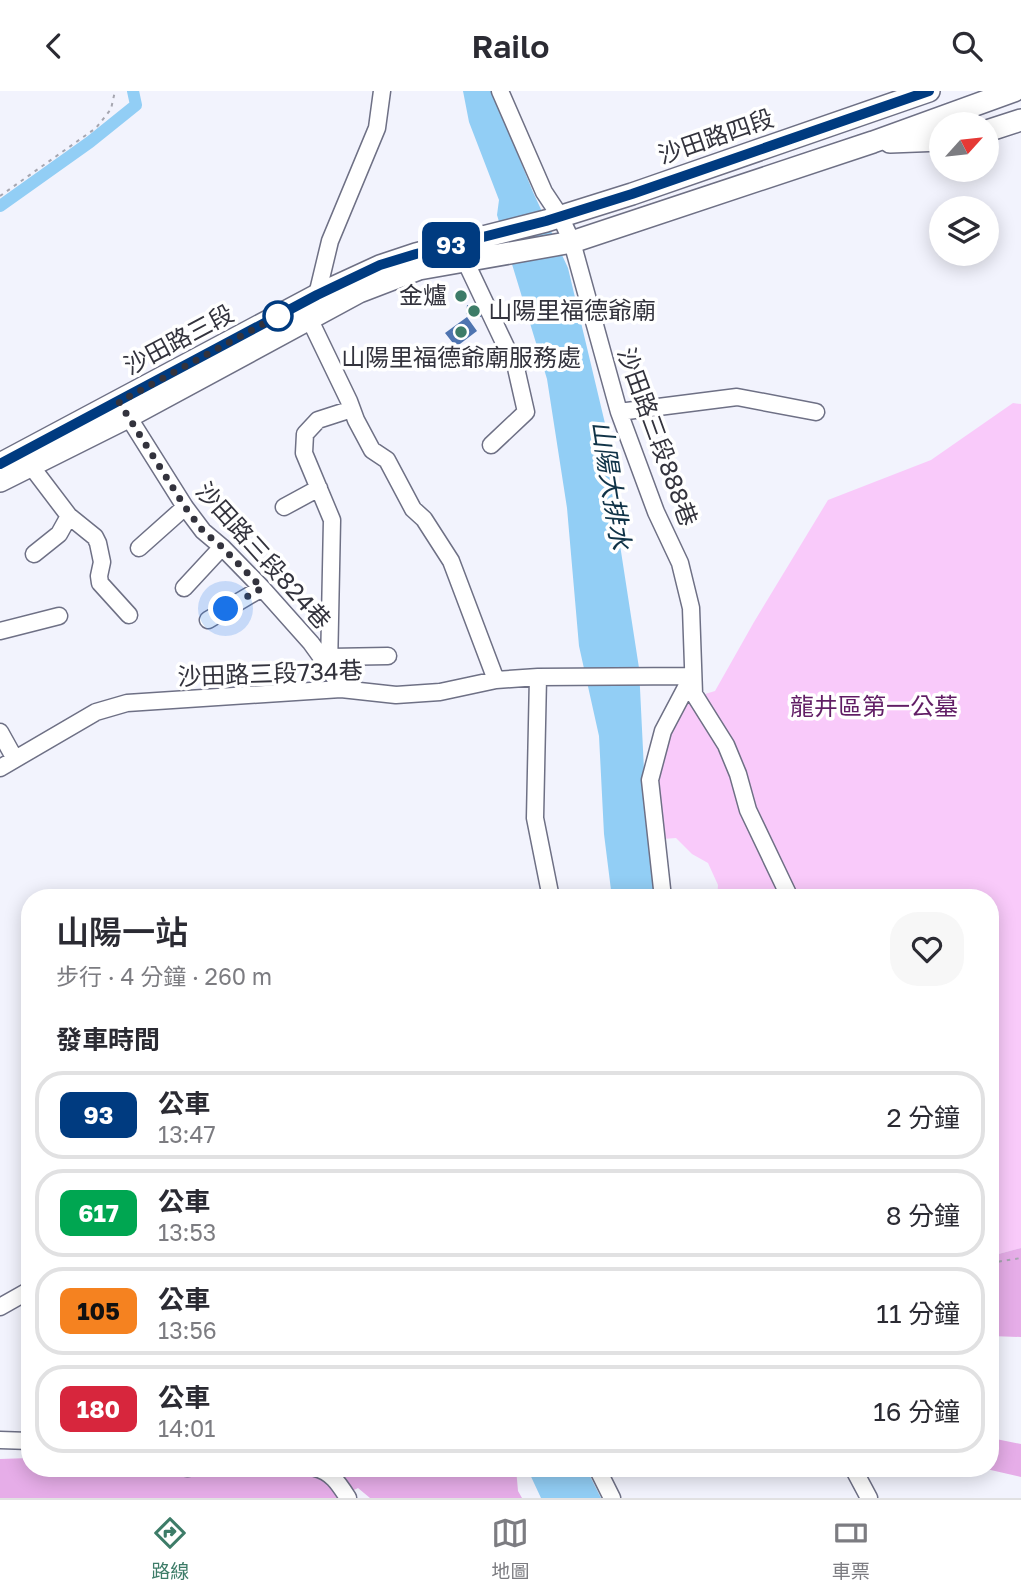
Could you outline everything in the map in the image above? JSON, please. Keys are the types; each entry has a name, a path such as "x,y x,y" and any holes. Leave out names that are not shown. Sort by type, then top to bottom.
{"main road":[{"name":"沙田路四段","path":"506,231 632,194 929,91"},
{"path":"563,243 873,142 1014,92"},
{"path":"999,127 1021,120"},
{"path":"873,142 929,141"},
{"name":"沙田路三段","path":"0,464 124,409 359,292 461,252 506,231"},
{"name":"沙田路三段","path":"0,481 317,295 380,265 416,254 509,253 563,243"}],"street":[{"path":"382,91 377,128 330,241 309,318 372,450 387,460 413,509 424,519 451,561 496,680"},
{"name":"沙田路三段888巷","path":"500,91 563,243 619,412 656,512 680,563 691,608 692,676 663,731 650,780 662,889"},
{"path":"461,252 516,367 526,412 491,445"},
{"path":"619,412 737,397 816,412"},
{"name":"沙田路三段824巷","path":"330,663 332,520 304,453 305,434 317,420 352,408"},
{"name":"沙田路三段824巷","path":"124,409 203,531 262,588 330,663 341,689"},
{"path":"31,465 69,516 95,537 102,562 100,583 129,615"},
{"path":"284,507 319,488"},
{"path":"139,548 185,507"},
{"path":"34,554 59,534 69,516"},
{"path":"184,588 222,547"},
{"path":"208,620 262,588"},
{"path":"0,631 59,615"},
{"path":"330,663 388,656"},
{"path":"692,676 694,694 726,745 748,810 786,889"},
{"name":"沙田路三段734巷","path":"0,768 96,712 127,703 341,689 396,695 440,692 496,680 538,677 692,676"},
{"path":"538,677 535,818 549,889"},
{"path":"0,732 15,758"},
{"path":"0,1307 21,1295"},
{"path":"0,1440 21,1441"},
{"path":"333,1477 348,1498"},
{"path":"602,1477 612,1498"},
{"path":"858,1477 869,1498"}],"path":[{"path":"0,196 96,128 111,109 114,91"},
{"path":"999,1262 1021,1258"}],"green space":[{"name":"龍井區第一公墓","path":"1013,403 1021,404 1021,1248 999,1254 999,889 795,889 760,819 730,740 705,694 715,691 828,500 931,460"},
{"path":"685,701 688,702 715,736 783,889 718,889 708,863 692,854 676,838 663,839 656,778 663,744"}],"shaded area":[{"path":"1021,1248 1021,1337 999,1336 999,1254"},
{"path":"999,1440 1021,1444 1021,1477 999,1472"},
{"path":"21,1458 21,1477 517,1477 518,1491 522,1498 370,1498 358,1488 338,1498 0,1498 0,1459"}],"water":[{"name":"山陽大排水","path":"463,91 492,91 533,192 568,268 608,436 616,519 639,668 644,770 658,889 611,889 604,834 599,736 579,646 567,508 547,379 497,215 499,200 469,122"},
{"path":"531,1477 590,1477 601,1498 541,1498"}],"building":[{"name":"山陽里福德爺廟","path":"467,305 482,308 481,317 466,314"},
{"name":"山陽里福德爺廟服務處","path":"467,317 477,331 456,347 445,333"}],"waterway":[{"path":"0,206 90,142 136,105 133,91"}],"bus line":[{"name":"93","path":"0,464 317,295 380,265 546,221 632,194 929,91"}],"place":[{"name":"金爐","path":"461,296"},
{"name":"山陽里福德爺廟","path":"474,311"},
{"name":"山陽里福德爺廟服務處","path":"461,332"}],"route":[{"path":"226,609 262,588 203,531 119,402 278,316"}]}
